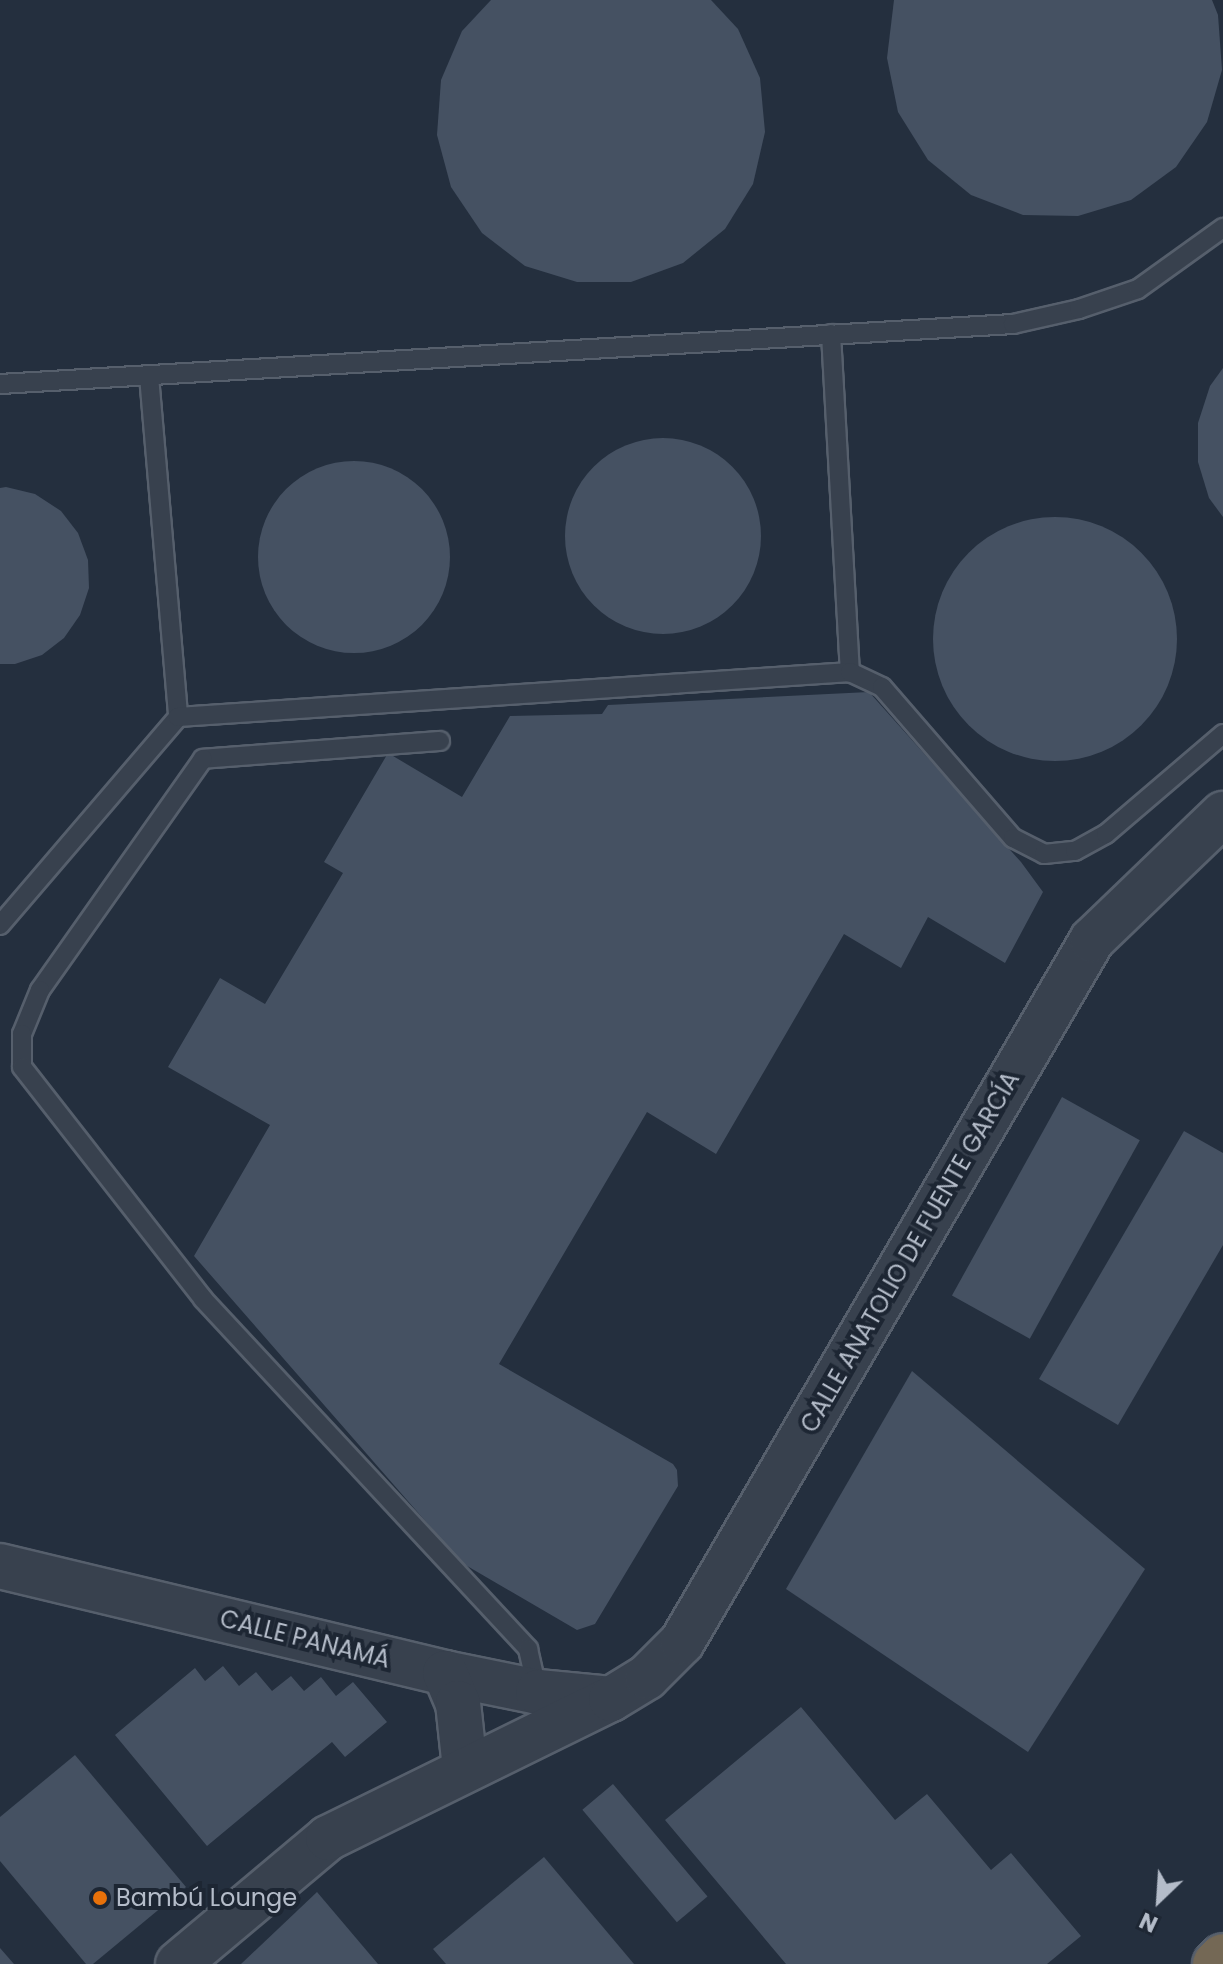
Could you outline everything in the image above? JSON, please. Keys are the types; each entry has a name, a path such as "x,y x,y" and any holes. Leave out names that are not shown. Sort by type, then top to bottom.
{"highway":[{"path":"1215,1964 1223,1956"}],"street":[{"name":"CALLE ANATOLIO DE FUENTE GARCÍA","path":"178,1964 328,1838 465,1768 611,1699 647,1677 682,1642 1092,940 1223,814"},
{"name":"CALLE PANAMÁ","path":"0,1566 445,1673 538,1692 611,1699"},
{"path":"445,1673 458,1703 465,1768"}],"lane":[{"path":"0,384 383,358 1013,324 1079,309 1138,289 1223,228"},
{"path":"831,334 850,672"},
{"path":"0,925 178,717 149,376"},
{"path":"178,717 850,672 882,687 1013,838 1044,854 1075,851 1106,834 1223,734"},
{"path":"440,741 203,759 40,990 22,1034 22,1067 203,1299 528,1649 538,1692"}],"building":[{"path":"491,0 711,0 738,29 760,78 765,132 753,184 725,229 683,263 631,282 577,282 525,266 482,233 451,187 437,135 441,80 462,31"},
{"path":"894,0 1212,0 1218,15 1222,70 1207,122 1176,167 1131,200 1078,216 1023,215 971,195 928,160 898,112 887,58"},
{"path":"1223,368 1223,517 1209,498 1198,462 1198,423 1210,386"},
{"path":"663,438 700,446 732,467 753,499 761,536 753,573 732,605 700,626 663,634 626,626 594,605 573,573 565,536 573,499 594,467 626,446"},
{"path":"354,461 391,469 422,489 442,520 450,557 442,594 422,625 391,645 354,653 317,645 286,625 266,594 258,557 266,520 286,489 317,469"},
{"path":"0,488 35,494 61,511 78,533 88,560 89,588 80,615 64,638 42,655 15,664 0,664"},
{"path":"1055,517 1079,519 1102,526 1142,552 1168,592 1175,615 1175,663 1168,686 1142,726 1102,752 1079,759 1055,761 1031,759 1008,752 968,726 942,686 935,663 933,639 935,615 942,592 968,552 1008,526 1031,519"},
{"path":"869,692 1021,862 1043,892 1005,963 928,917 901,968 844,934 716,1154 647,1112 499,1364 673,1464 677,1470 678,1486 595,1624 577,1630 462,1563 194,1256 270,1125 168,1067 220,978 265,1004 343,873 324,862 388,753 462,797 510,716 602,714 608,705"},
{"path":"1062,1097 1140,1140 1030,1339 952,1296"},
{"path":"1184,1131 1223,1153 1223,1245 1118,1425 1039,1379"},
{"path":"912,1371 1145,1569 1028,1752 786,1589"},
{"path":"223,1666 239,1686 256,1672 272,1691 291,1676 304,1691 321,1677 336,1696 353,1682 387,1722 345,1757 332,1742 207,1846 115,1735 195,1668 205,1681"},
{"path":"801,1707 895,1820 927,1794 991,1870 1011,1853 1081,1936 1047,1964 786,1964 665,1820"},
{"path":"75,1755 186,1887 93,1964 86,1964 0,1861 0,1817"},
{"path":"613,1784 707,1897 677,1922 582,1810"},
{"path":"544,1857 634,1964 446,1964 433,1949"},
{"path":"317,1892 378,1964 241,1964"},
{"path":"0,1948 14,1964 0,1964"}],"place":[{"name":"Bambú Lounge","path":"100,1898"}]}
